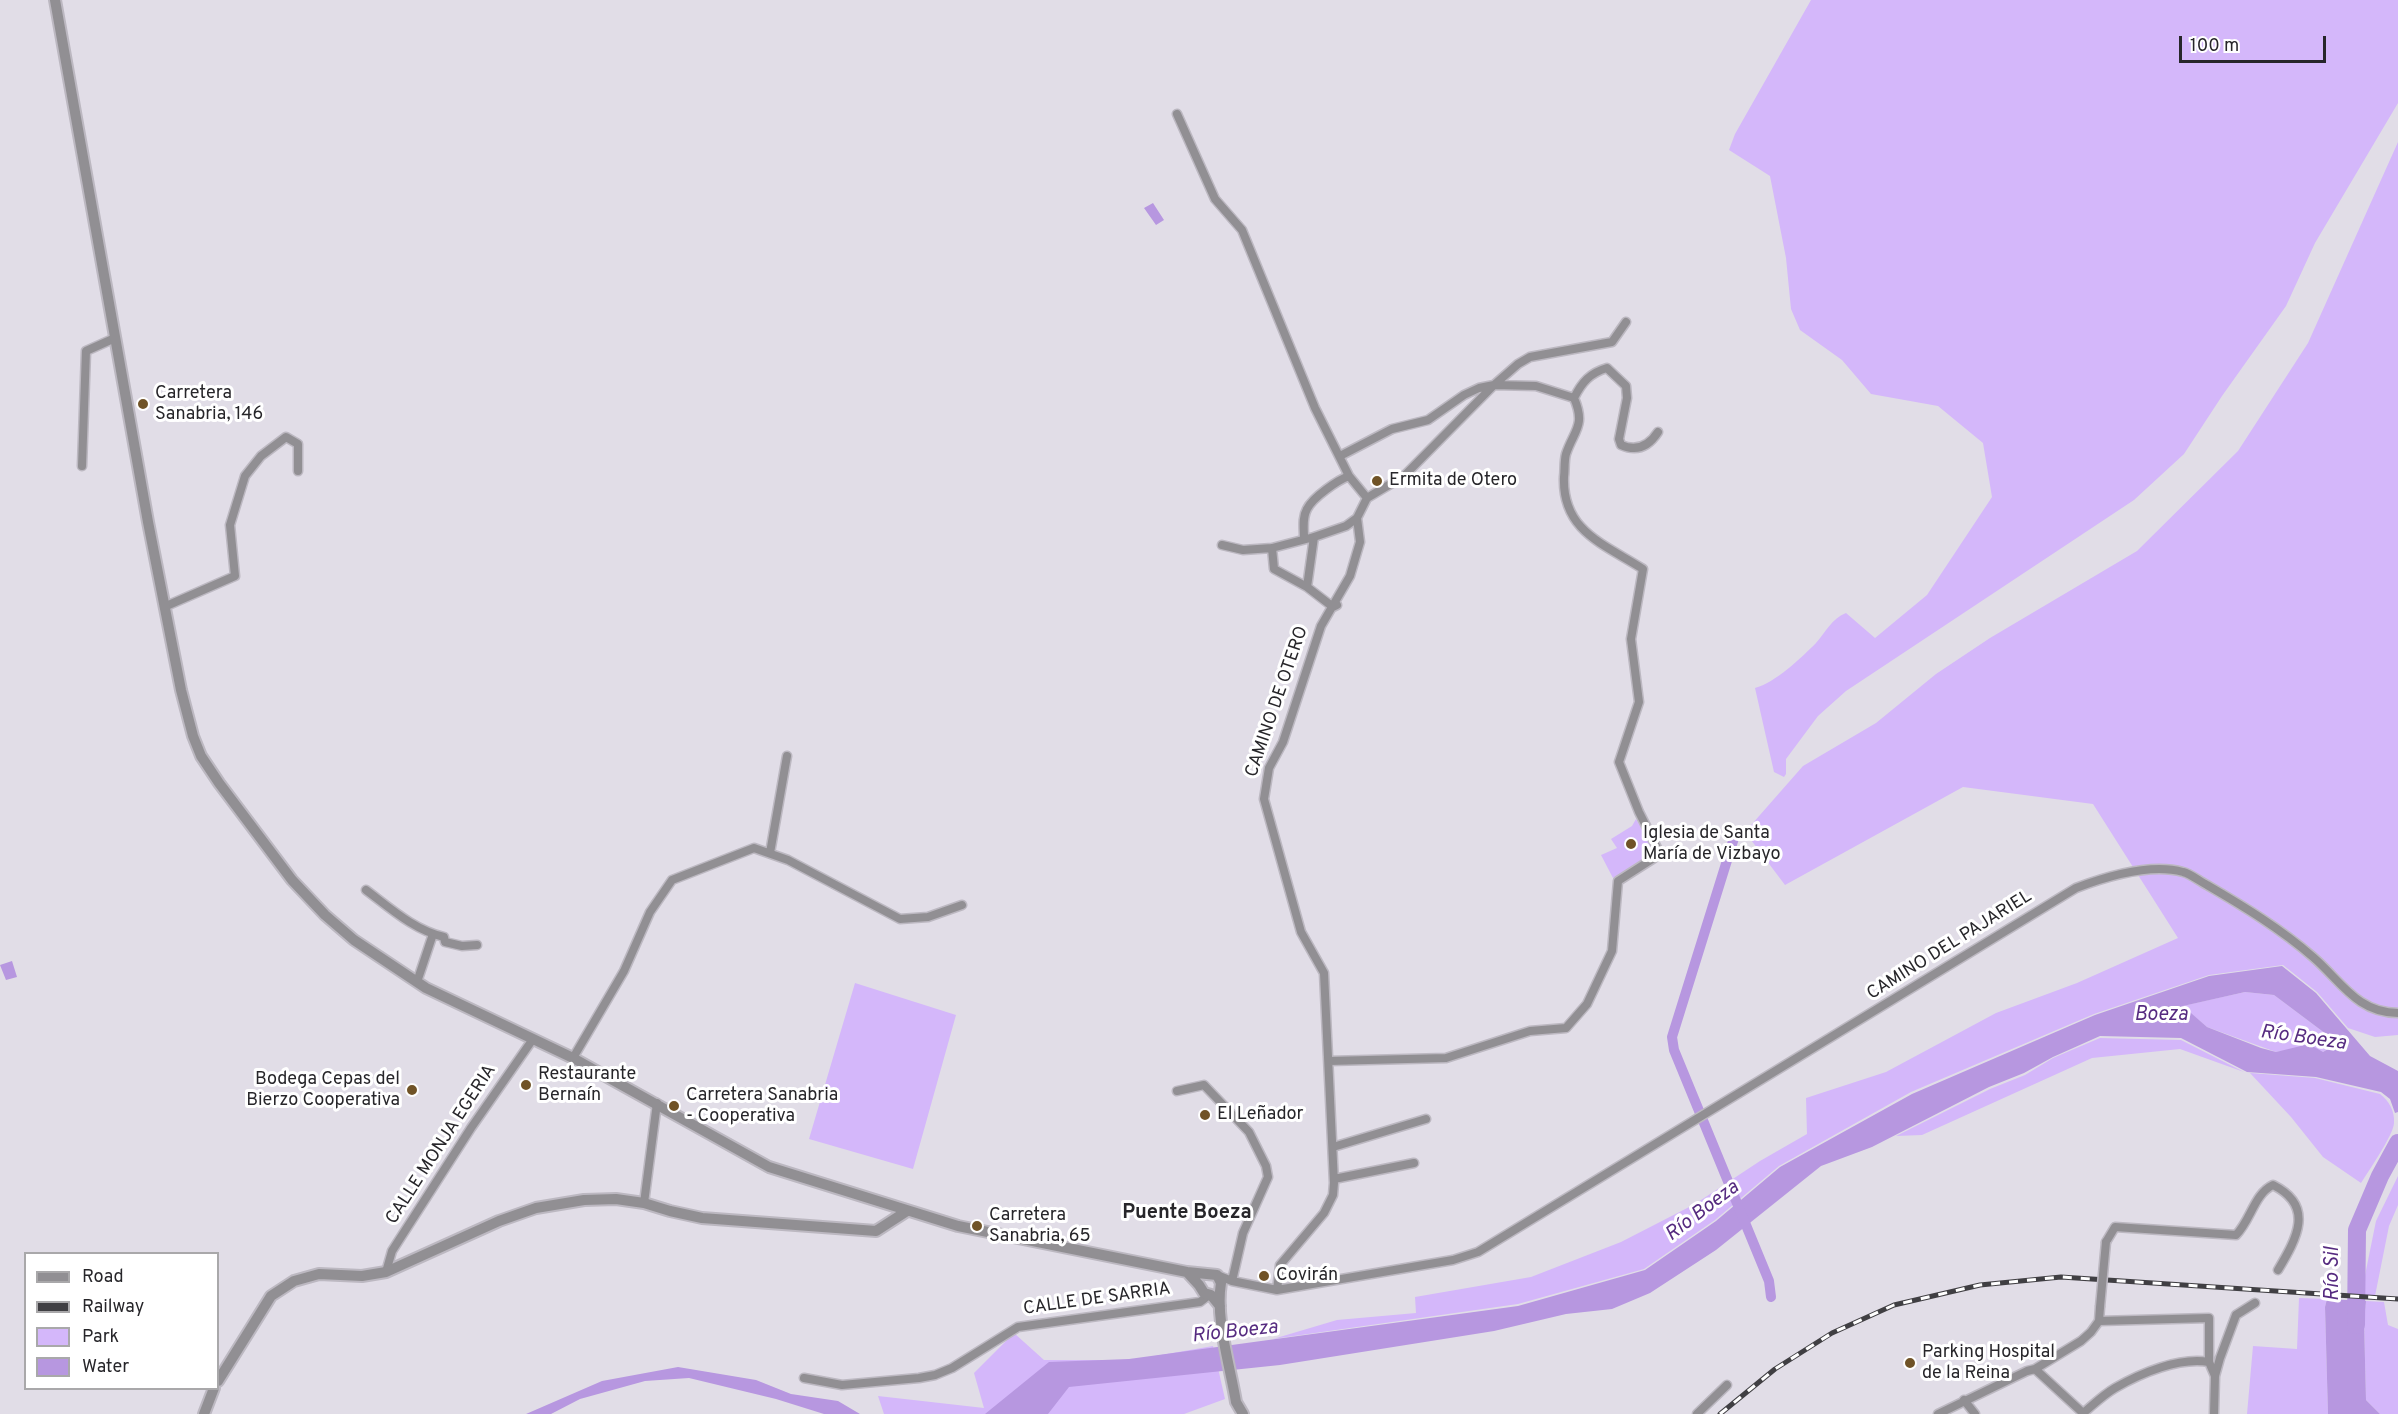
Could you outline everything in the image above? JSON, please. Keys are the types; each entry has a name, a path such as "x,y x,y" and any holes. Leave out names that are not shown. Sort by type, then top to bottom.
{"street":[{"path":"55,0 164,607 193,736 201,756 219,783 292,880 325,915 377,957 417,982 573,1058 669,1109 769,1167 958,1226 1277,1290"},
{"path":"1178,114 1215,199 1242,230 1315,408 1349,476 1367,498"},
{"path":"1222,545 1243,550 1272,548 1347,526 1357,518 1367,498 1404,476 1494,385 1518,364 1530,357 1612,342 1626,322"},
{"path":"82,466 86,351 115,339"},
{"path":"1329,1061 1446,1058 1530,1031 1566,1028 1587,1004 1612,951 1618,881 1654,858 1658,850 1639,812 1619,762 1639,702 1631,639 1643,569 1583,531 1569,513 1564,490 1565,456 1578,432 1580,419 1574,398 1581,384 1595,372 1607,368 1626,386 1627,398 1619,439 1621,445 1632,449 1640,448 1653,439 1658,432"},
{"path":"1340,456 1392,429 1428,420 1464,395 1479,388 1494,385 1536,386 1574,398"},
{"path":"164,607 235,576 230,525 245,476 261,456 286,437 298,444 298,471"},
{"path":"1302,540 1306,509 1341,479 1349,476"},
{"name":"CAMINO DE OTERO","path":"1277,1290 1280,1265 1324,1213 1333,1195 1334,1179 1324,973 1300,932 1264,800 1269,768 1283,742 1321,626 1336,606 1357,556 1360,535 1357,518"},
{"path":"1307,587 1314,537"},
{"path":"1272,548 1274,569 1336,606"},
{"path":"770,853 787,756"},
{"path":"573,1058 624,971 650,912 672,880 754,848 788,860 900,919 928,916 962,905"},
{"name":"CAMINO DEL PAJARIEL","path":"1277,1290 1453,1260 1478,1252 2076,888 2102,878 2146,869 2183,872 2241,905 2312,957 2358,1001 2371,1009 2386,1013 2398,1012"},
{"path":"366,890 410,922 444,937 445,942 462,946 477,945"},
{"path":"417,982 433,934"},
{"name":"CALLE MONJA EGERIA","path":"386,1272 392,1251 471,1128 533,1039"},
{"path":"1177,1091 1204,1085 1249,1132 1266,1166 1268,1177 1243,1233 1232,1281"},
{"path":"644,1203 657,1103"},
{"path":"1333,1147 1426,1119"},
{"path":"1334,1179 1414,1162"},
{"path":"1938,1414 2035,1369 2081,1341 2099,1321 2106,1242 2115,1227 2236,1235 2243,1228 2263,1189 2273,1185 2288,1195 2299,1211 2298,1232 2278,1270"},
{"path":"219,1379 271,1296 294,1281 305,1276 319,1274 362,1275 386,1272 499,1221 537,1208 601,1198 644,1203 702,1218 876,1231 907,1211"},
{"path":"1187,1272 1210,1290"},
{"path":"1210,1290 1221,1280 1211,1275 1201,1279 1220,1309 1236,1402 1243,1414"},
{"path":"1210,1290 1232,1281"},
{"name":"CALLE DE SARRIA","path":"804,1378 842,1385 935,1375 952,1368 1018,1327 1194,1303 1210,1290"},
{"path":"2214,1414 2215,1376 2236,1315 2255,1303"},
{"path":"2099,1321 2209,1318 2209,1362 2215,1376"},
{"path":"2035,1369 2083,1414 2115,1388 2144,1375 2195,1360 2209,1362"},
{"path":"1697,1414 1727,1385"},
{"path":"204,1414 214,1390"},
{"path":"1964,1400 1975,1414"}],"green space":[{"path":"1811,0 2398,0 2398,103 2315,243 2286,306 2184,454 2134,500 1846,691 1818,716 1786,759 1784,777 1774,772 1755,688 1771,681 1803,656 1833,622 1846,613 1875,638 1927,595 1992,497 1983,443 1938,406 1871,394 1842,360 1800,330 1791,309 1786,258 1770,176 1729,150 1735,134"},
{"path":"2398,142 2398,1035 2375,1037 2348,1028 2317,992 2283,965 2209,975 2094,1014 1911,1092 1779,1166 1715,1220 1644,1269 1518,1304 1273,1339 1337,1320 1416,1313 1415,1297 1531,1277 1621,1242 1695,1204 1760,1161 1807,1134 1806,1098 1886,1072 1996,1013 2077,983 2178,938 2093,804 1963,787 1785,885 1745,832 1803,766 1876,723 1936,674 1990,638 2137,551 2238,451 2308,343"},
{"path":"1636,819 1655,849 1636,865 1613,878 1601,855 1617,848 1611,839 1632,826"},
{"path":"855,983 956,1015 913,1169 809,1139"},
{"path":"2245,992 2274,995 2338,1043 2323,1052 2290,1050 2276,1052 2207,1027 2182,1006"},
{"path":"2100,1038 2181,1040 2244,1072 2180,1049 2092,1058 1922,1135 1896,1136 1990,1089 2025,1075 2053,1058"},
{"path":"2250,1073 2315,1078 2380,1094 2392,1110 2393,1128 2361,1183 2323,1157 2291,1117"},
{"path":"2398,1176 2398,1205 2389,1226 2375,1296 2361,1295 2376,1221"},
{"path":"2299,1298 2327,1299 2325,1307 2328,1414 2247,1414 2253,1346 2297,1349"},
{"path":"2366,1301 2384,1302 2388,1325 2398,1329 2398,1414 2380,1414 2366,1400 2364,1320"},
{"path":"1014,1333 1044,1360 1132,1360 1213,1346 1225,1399 1184,1414 884,1414 878,1396 984,1408 974,1373"}],"water":[{"path":"1153,203 1164,220 1156,225 1144,208"},
{"path":"12,961 17,977 6,980 0,965"},
{"name":"Boeza","path":"2282,966 2316,993 2370,1056 2398,1071 2398,1112 2395,1113 2390,1099 2381,1092 2316,1077 2247,1072 2181,1038 2100,1036 2024,1073 1989,1087 1872,1147 1821,1166 1716,1250 1650,1293 1612,1309 1566,1314 1494,1331 1280,1365 1069,1387 1048,1414 985,1414 1049,1362 1129,1359 1518,1306 1645,1270 1716,1221 1780,1167 1912,1094 2095,1015 2209,976","holes":["2245,992 2274,995 2338,1043 2323,1052 2309,1044 2276,1052 2207,1027 2183,1006"]},
{"path":"2327,1299 2366,1301 2364,1320 2366,1400 2380,1414 2328,1414 2325,1307"},
{"path":"678,1367 756,1380 791,1394 838,1401 860,1414 824,1414 776,1399 689,1378 645,1381 580,1399 551,1414 526,1414 602,1381"}],"waterway":[{"name":"Río Boeza","path":"1734,838 1672,1037 1674,1050 1769,1281 1771,1297"},
{"name":"Río Sil","path":"2356,1325 2357,1230 2380,1176 2398,1143"}],"railway":[{"path":"1720,1414 1775,1369 1832,1333 1894,1305 1980,1285 2061,1277 2398,1299"}],"place":[{"name":"Carretera Sanabria, 146","path":"143,404"},
{"name":"Ermita de Otero","path":"1377,481"},
{"name":"Iglesia de Santa María de Vizbayo","path":"1631,844"},
{"name":"Restaurante Bernaín","path":"526,1085"},
{"name":"Bodega Cepas del Bierzo Cooperativa","path":"412,1090"},
{"name":"Carretera Sanabria - Cooperativa","path":"674,1106"},
{"name":"El Leñador","path":"1205,1115"},
{"name":"Carretera Sanabria, 65","path":"977,1226"},
{"name":"Covirán","path":"1264,1276"},
{"name":"Parking Hospital de la Reina","path":"1910,1363"}],"district":[{"name":"Puente Boeza","path":"1187,1214"}]}
